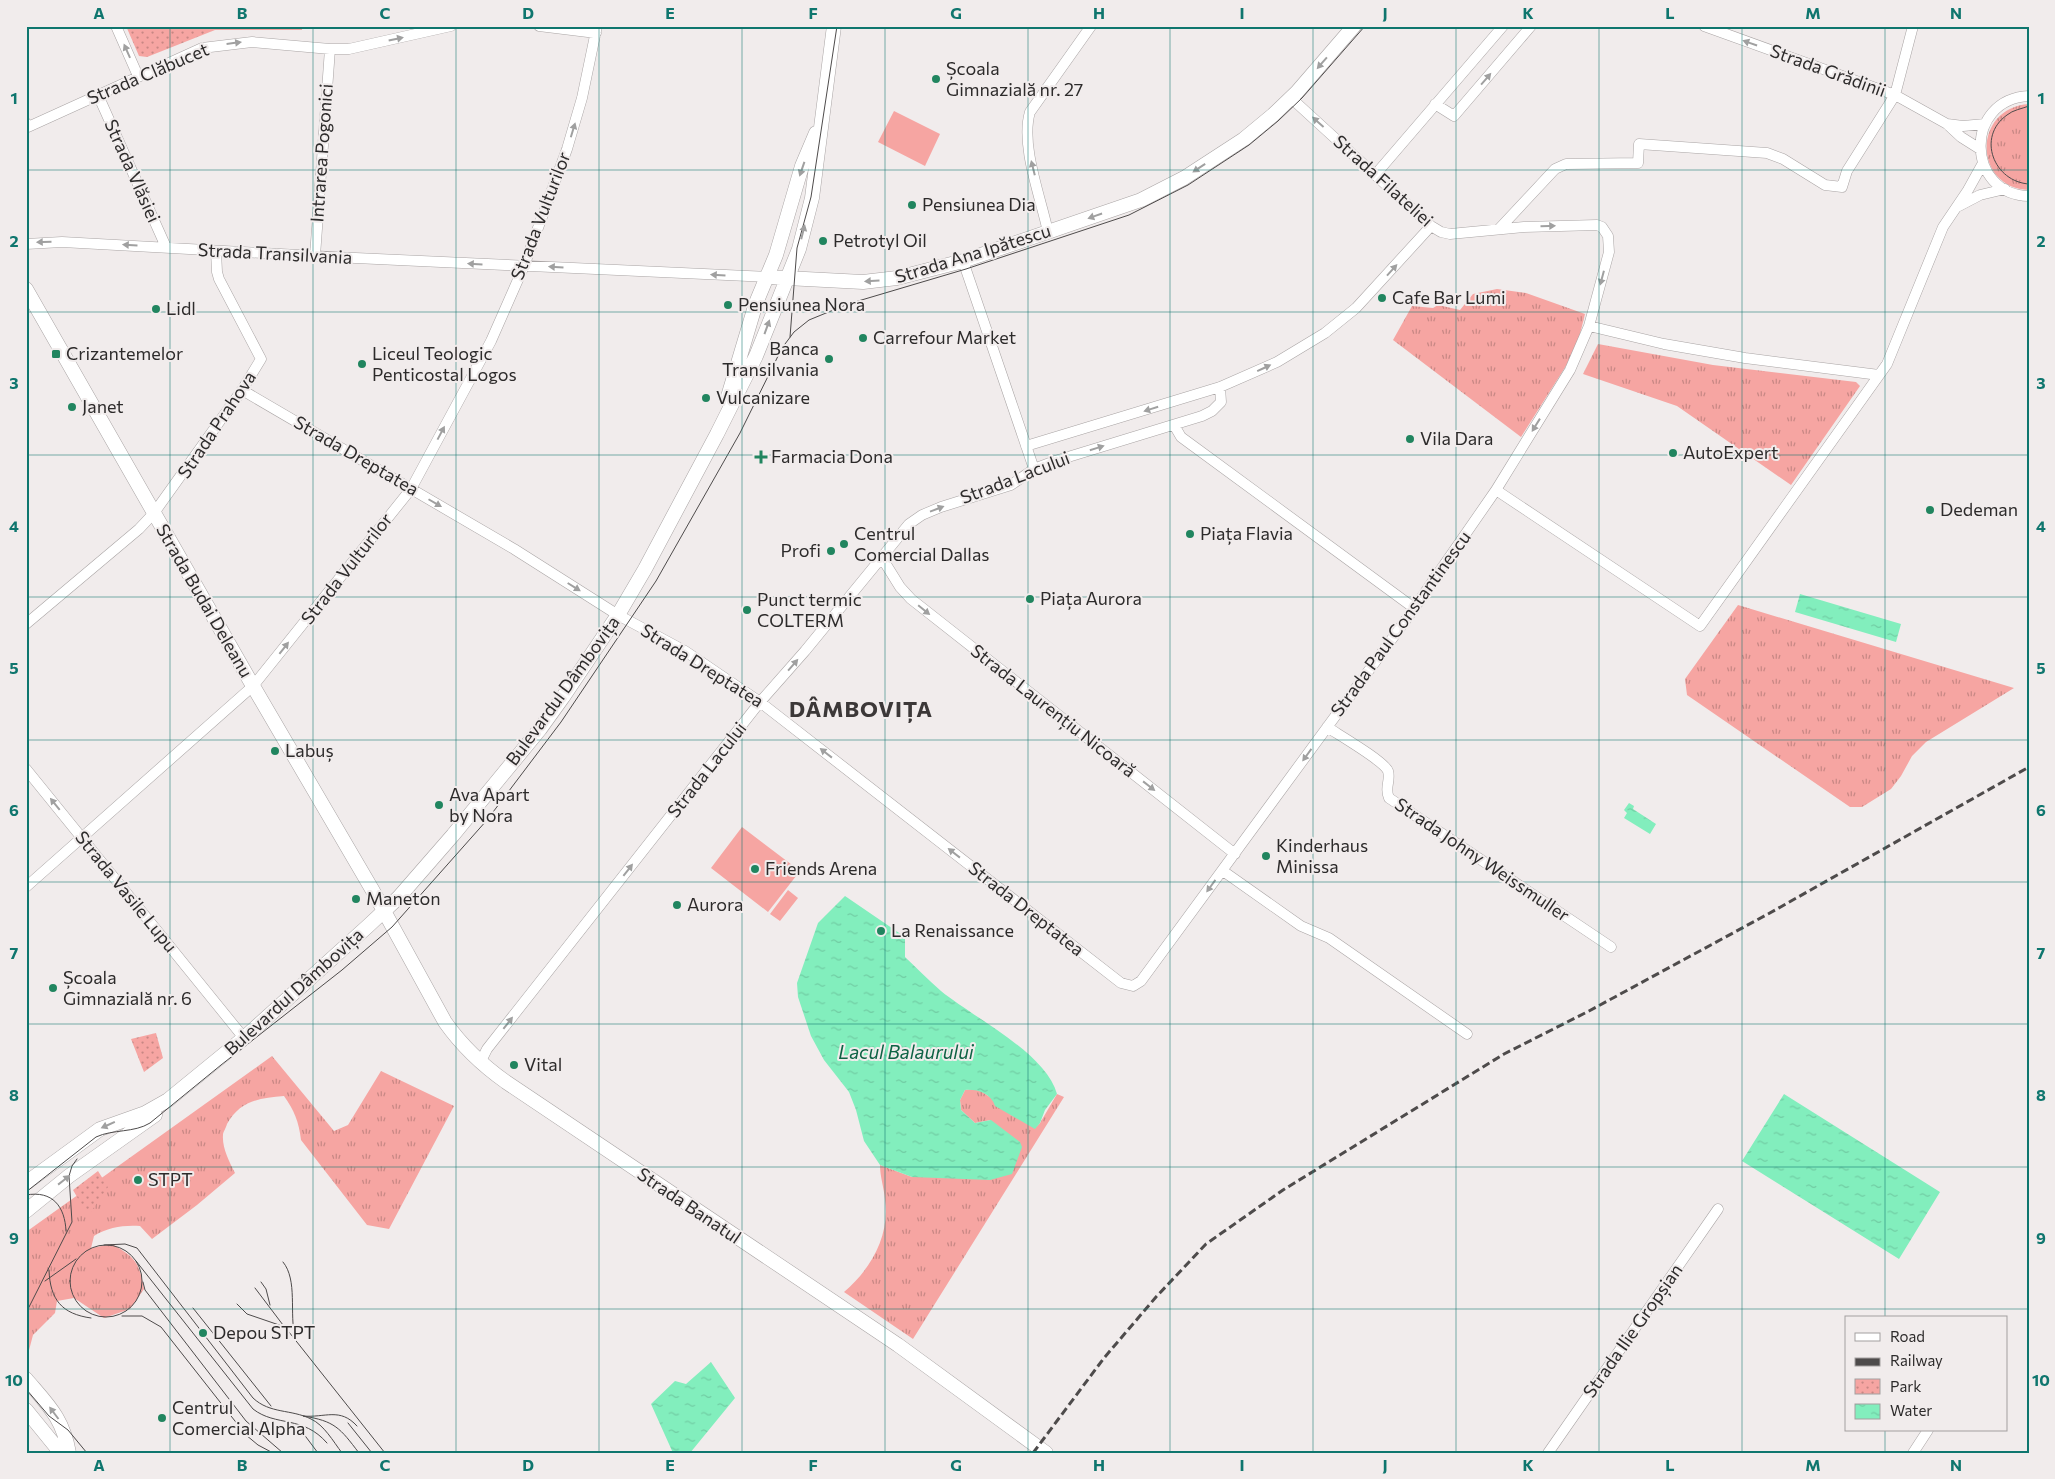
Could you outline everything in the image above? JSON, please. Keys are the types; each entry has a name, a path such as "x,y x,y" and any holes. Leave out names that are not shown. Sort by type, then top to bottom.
{"main road":[{"name":"Bulevardul Dâmbovița","path":"26,1183 100,1128 145,1113 168,1100 244,1038 384,911 453,835 540,729 618,615 717,434 756,356 799,248 812,198 834,26"},
{"name":"Strada Ana Ipătescu","path":"767,277 845,281 880,281 897,278 964,261 1141,200 1184,178 1244,139 1291,98 1354,26"},
{"name":"Bulevardul Dâmbovița","path":"717,434 756,303 776,255 802,166 820,124"},
{"name":"Strada Budai Deleanu","path":"26,289 384,911"},
{"name":"Strada Banatul","path":"384,911 444,1022 480,1063 898,1345 1046,1453"},
{"name":"Bulevardul Dâmbovița","path":"26,1210 69,1176 156,1115 168,1100"},
{"path":"26,1379 60,1421 66,1435 69,1453"},
{"path":"26,1410 61,1453"}],"street":[{"path":"116,26 138,76"},
{"name":"Strada Clăbucet","path":"27,125 202,48 236,43 267,42 330,49 349,48 451,26"},
{"path":"539,26 597,30"},
{"path":"1048,232 1028,149 1026,125 1030,112 1091,26"},
{"path":"1375,175 1502,26"},
{"path":"1436,104 1454,116 1531,26"},
{"name":"Strada Grădinii","path":"1704,26 1895,95 1947,124 1961,137 1980,149"},
{"path":"1499,230 1555,169 1566,164 1638,163 1639,144 1767,153 1783,159 1825,185 1842,187 1847,171 1895,95 1913,26"},
{"name":"Strada Vulturilor","path":"26,887 253,686 411,489 491,340 524,266 567,149 582,98 597,30"},
{"name":"Intrarea Pogonici","path":"315,256 330,49"},
{"path":"2029,88 2025,96 2000,106 1985,124 1980,140 1983,163 1991,178 2014,194 2029,196"},
{"name":"Strada Vlăsiei","path":"98,95 166,247"},
{"name":"Strada Filateliei","path":"1291,98 1431,226 1441,232 1450,234 1590,225 1597,226 1605,231"},
{"name":"Strada Grădinii","path":"1947,124 1963,126 1985,124"},
{"path":"1496,490 1700,626 1879,375 1891,355 1943,227 1983,163"},
{"path":"1956,208 1980,195 2005,189"},
{"name":"Strada Lacului","path":"1026,446 1220,388 1277,362 1325,333 1356,308 1431,226"},
{"name":"Strada Paul Constantinescu","path":"1133,986 1141,981 1235,854 1411,613 1496,490 1570,370 1589,326 1608,252 1609,242 1605,231"},
{"name":"Strada Transilvania","path":"26,244 62,242 524,266"},
{"name":"Strada Prahova","path":"26,624 139,529 154,513 242,390 261,359 219,279 216,251"},
{"path":"964,261 1034,469"},
{"name":"Strada Ana Ipătescu","path":"524,266 767,277"},
{"path":"1589,326 1664,344 1745,358 1879,375"},
{"name":"Strada Lacului","path":"480,1063 487,1049 554,962 693,789 760,702 805,651 904,530 922,514 1010,484 1034,469 1174,425 1212,411 1221,402 1220,388"},
{"name":"Strada Dreptatea","path":"242,390 514,549 618,615 685,651 760,702 1121,983 1133,986"},
{"path":"1174,425 1181,437 1411,613"},
{"name":"Strada Laurențiu Nicoară","path":"882,558 900,587 918,604 1235,854"},
{"name":"Strada Johny Weissmuller","path":"1327,727 1384,765 1388,776 1386,789 1390,798 1611,947"},
{"name":"Strada Vasile Lupu","path":"26,769 244,1038"},
{"path":"1222,871 1301,926 1330,938 1467,1034"},
{"name":"Strada Ilie Gropșian","path":"1548,1453 1718,1209"},
{"path":"1913,1453 1927,1432"}],"green space":[{"path":"126,26 302,26 302,30 215,30 147,57 139,56"},
{"path":"2029,104 2029,190 2011,186 1997,176 1989,163 1987,148 1989,132 1997,119 2010,109"},
{"path":"894,111 940,134 925,166 878,142"},
{"path":"1497,289 1526,293 1585,314 1576,350 1521,437 1393,340 1412,306 1433,308 1438,305 1460,310 1473,294"},
{"path":"1598,344 1713,365 1856,382 1860,386 1791,485 1677,406 1583,374"},
{"path":"1738,605 2014,688 1926,742 1912,756 1891,789 1862,807 1850,807 1687,695 1685,679"},
{"name":"Friends Arena","path":"742,827 800,871 768,912 711,868"},
{"path":"788,890 798,898 780,921 770,914"},
{"path":"156,1033 163,1058 144,1072 131,1039"},
{"path":"272,1056 334,1131 348,1125 381,1071 454,1106 389,1229 367,1225 301,1140 296,1116 284,1096 251,1102 232,1116 223,1134 225,1150 235,1173 152,1239 140,1226 116,1227 94,1236 91,1248 112,1244 131,1257 138,1267 144,1289 130,1309 104,1318 74,1298 57,1301 55,1313 33,1335 28,1354 26,1232"},
{"path":"965,1090 981,1091 1035,1128 1057,1094 1064,1097 913,1339 844,1292 854,1283 870,1262 881,1239 886,1213 880,1165 912,1177 991,1120 975,1123 961,1110 960,1100"},
{"path":"98,1171 108,1187 88,1216 73,1190"}],"water":[{"path":"1800,594 1901,624 1896,642 1795,612"},
{"path":"1629,803 1634,806 1633,809 1656,824 1650,834 1624,818 1627,813 1624,810"},
{"name":"Lacul Balaurului","path":"845,896 905,937 905,957 941,991 1024,1051 1039,1064 1050,1079 1057,1094 1045,1110 1040,1123 1035,1129 995,1106 990,1098 983,1093 965,1090 960,1100 961,1110 975,1123 991,1120 1020,1142 1022,1147 1012,1174 990,1180 912,1177 880,1165 864,1141 849,1092 824,1060 811,1036 798,997 797,983 818,923"},
{"path":"1784,1094 1940,1192 1899,1259 1742,1161"},
{"path":"711,1362 735,1398 690,1453 673,1453 651,1404 675,1381 686,1384"}],"tram line":[{"path":"790,337 797,248 811,197 837,26"},
{"path":"26,1192 96,1137 137,1128 150,1123 342,970 392,927 487,820 561,722 656,581 740,433 782,348 794,332 809,320 848,304 966,269 1129,215 1188,185 1249,145 1278,121 1302,98 1365,26"},
{"path":"2029,106 2009,113 1998,124 1992,135 1991,146 1993,157 1998,167 2006,175 2017,181 2029,184"},
{"path":"26,1313 72,1222 69,1176 72,1166 77,1159"},
{"path":"26,1195 44,1195 56,1202 63,1215 66,1231"},
{"path":"104,1245 125,1244 137,1248 253,1398 266,1407 303,1416 316,1422 342,1453"},
{"path":"113,1245 132,1255 140,1267 142,1281 140,1295 132,1307 120,1315 99,1317 80,1307 72,1295 70,1274 80,1255 92,1247 113,1245"},
{"path":"45,1281 76,1259"},
{"path":"136,1261 253,1409 271,1418 309,1428 327,1443"},
{"path":"283,1262 288,1269 292,1288 295,1337"},
{"path":"49,1270 52,1290 60,1304 72,1313 91,1318"},
{"path":"143,1282 145,1290 246,1421 283,1453"},
{"path":"261,1282 266,1289 270,1305"},
{"path":"255,1288 283,1325"},
{"path":"237,1304 247,1314 285,1327 385,1453"},
{"path":"193,1308 271,1406"},
{"path":"122,1316 142,1316 161,1327 246,1435 258,1445 273,1453"},
{"path":"26,1389 49,1416 68,1430 87,1453"},
{"path":"357,1426 351,1420 338,1415 303,1416 330,1423 347,1437 359,1453"},
{"path":"348,1423 372,1453"},
{"path":"293,1425 303,1433 318,1453"}],"railway":[{"path":"1033,1453 1104,1358 1156,1297 1206,1244 1283,1190 1504,1054 1589,1011 1768,914 2029,767"}],"place":[{"name":"Școala Gimnazială nr. 27","path":"936,79"},
{"name":"Pensiunea Dia","path":"912,205"},
{"name":"Petrotyl Oil","path":"823,241"},
{"name":"Cafe Bar Lumi","path":"1382,298"},
{"name":"Pensiunea Nora","path":"728,305"},
{"name":"Lidl","path":"156,309"},
{"name":"Carrefour Market","path":"863,338"},
{"name":"Crizantemelor","path":"56,354"},
{"name":"Banca Transilvania","path":"829,359"},
{"name":"Liceul Teologic Penticostal Logos","path":"362,364"},
{"name":"Vulcanizare","path":"706,398"},
{"name":"Janet","path":"72,407"},
{"name":"Vila Dara","path":"1410,439"},
{"name":"AutoExpert","path":"1673,453"},
{"name":"Farmacia Dona","path":"761,457"},
{"name":"Dedeman","path":"1930,510"},
{"name":"Piața Flavia","path":"1190,534"},
{"name":"Centrul Comercial Dallas","path":"844,544"},
{"name":"Profi","path":"831,551"},
{"name":"Piața Aurora","path":"1030,599"},
{"name":"Punct termic COLTERM","path":"747,610"},
{"name":"Labuș","path":"275,751"},
{"name":"Ava Apart by Nora","path":"439,805"},
{"name":"Kinderhaus Minissa","path":"1266,856"},
{"name":"Friends Arena","path":"755,869"},
{"name":"Maneton","path":"356,899"},
{"name":"Aurora","path":"677,905"},
{"name":"La Renaissance","path":"881,931"},
{"name":"Școala Gimnazială nr. 6","path":"53,988"},
{"name":"Vital","path":"514,1065"},
{"name":"STPT","path":"138,1180"},
{"name":"Depou STPT","path":"203,1333"},
{"name":"Centrul Comercial Alpha","path":"162,1418"}],"district":[{"name":"DÂMBOVIȚA","path":"861,709"}]}
